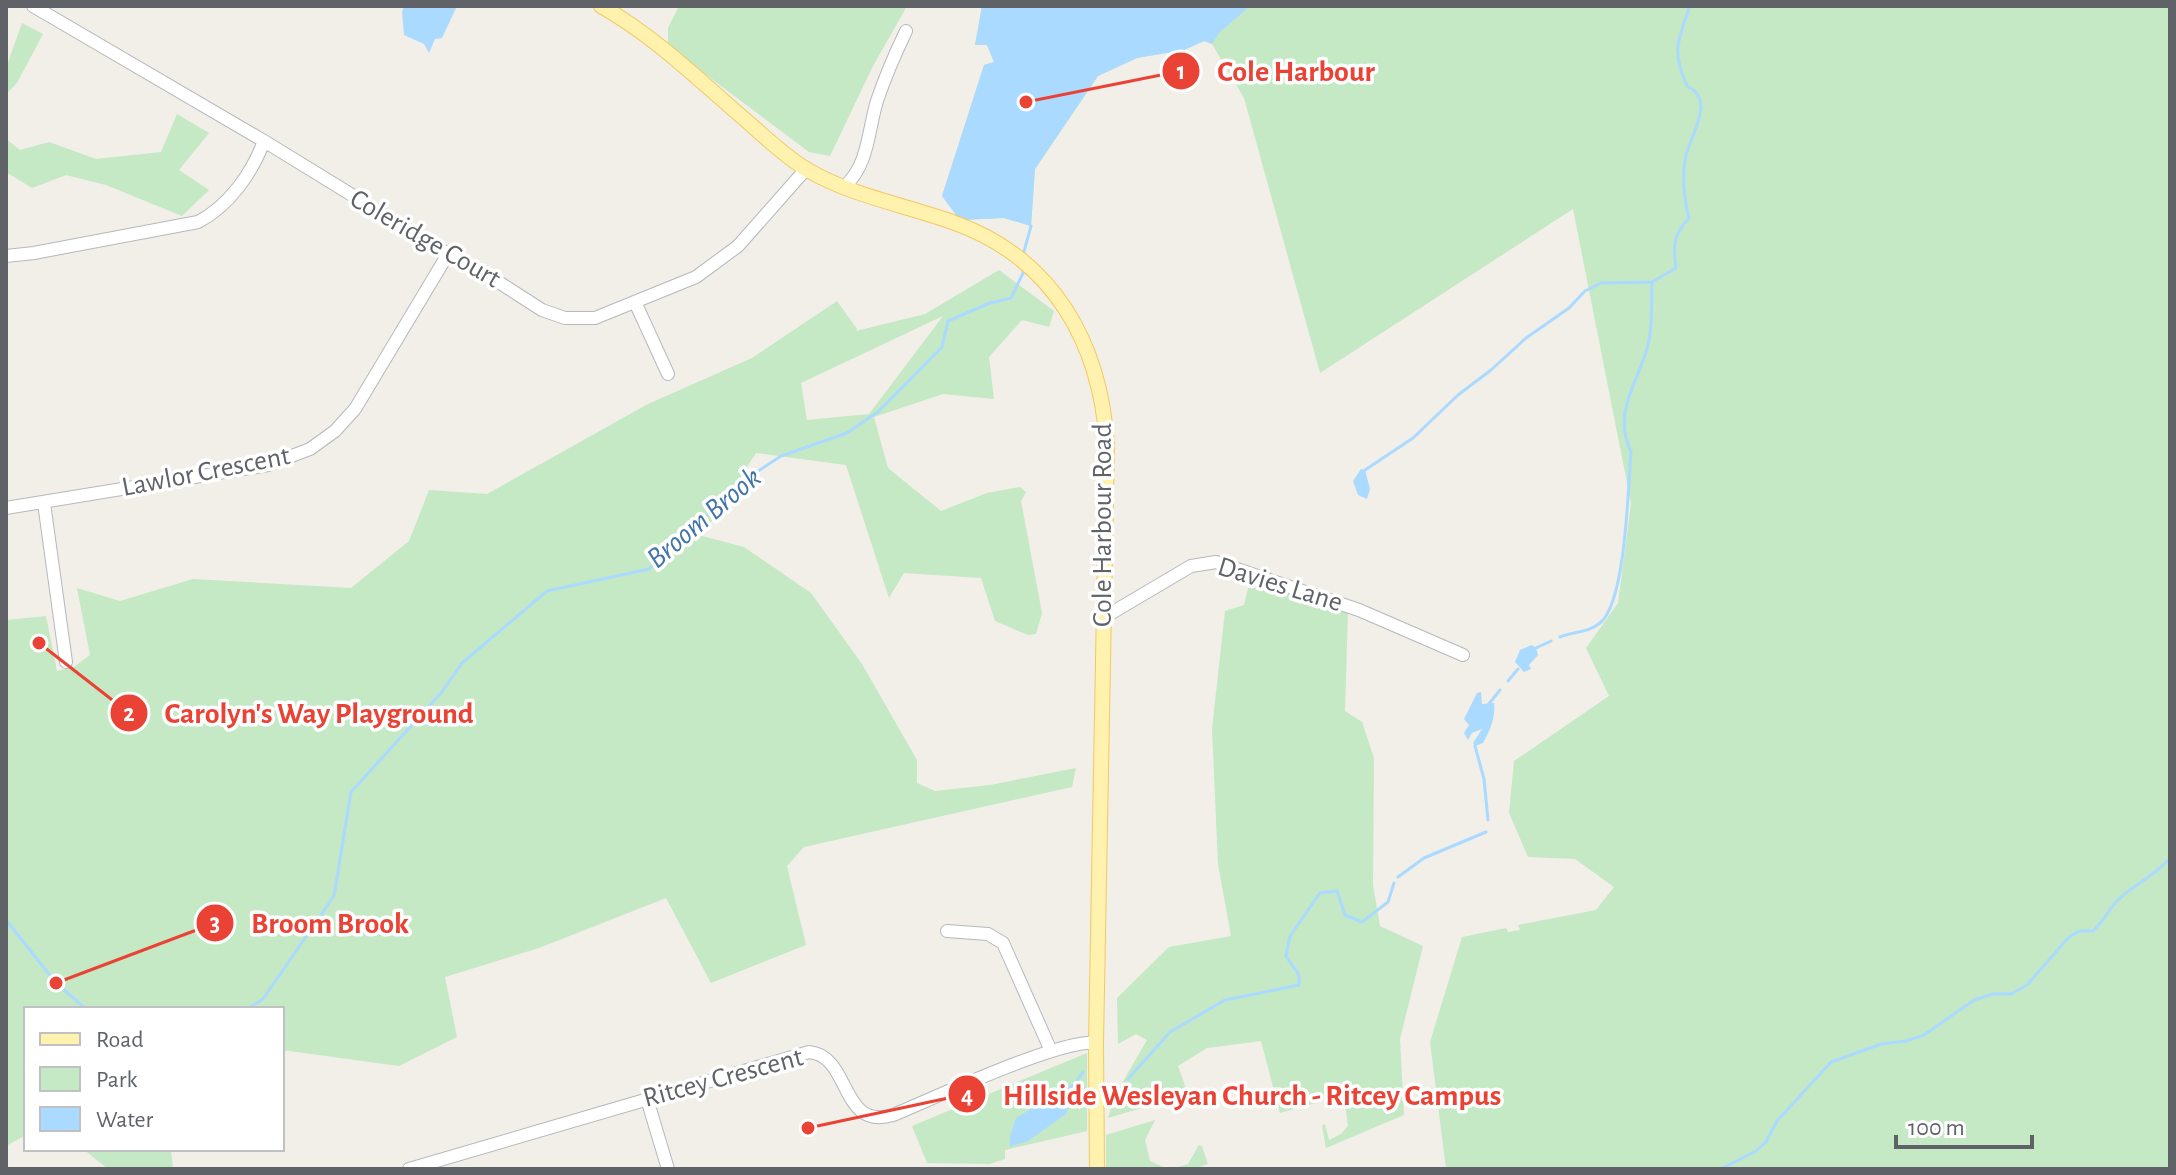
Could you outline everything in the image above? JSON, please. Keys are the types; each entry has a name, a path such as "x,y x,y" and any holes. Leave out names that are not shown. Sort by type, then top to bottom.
{"main road":[{"name":"Cole Harbour Road","path":"601,6 652,40 806,169 844,187 964,226 996,243 1038,275 1073,321 1096,374 1106,428 1096,1043 1097,1169"}],"street":[{"name":"Coleridge Court","path":"33,6 264,141 542,310 557,316 595,318 685,283 728,256 806,169"},
{"path":"844,187 862,163 877,102 906,31"},
{"path":"6,256 198,222 213,213 237,189 253,166 264,141"},
{"name":"Lawlor Crescent","path":"6,508 268,465 310,449 335,431 355,409 448,254"},
{"path":"635,302 668,374"},
{"path":"44,503 66,662"},
{"name":"Davies Lane","path":"1103,618 1191,566 1216,562 1359,610 1463,655"},
{"path":"947,931 988,934 1003,943 1051,1051"},
{"name":"Ritcey Crescent","path":"409,1169 814,1052 833,1066 859,1110 869,1116 884,1117 1051,1051 1086,1041 1096,1043"},
{"path":"647,1099 668,1169"}],"green space":[{"path":"679,6 907,6 873,66 830,156 809,152 668,46 668,28"},
{"path":"982,6 2170,6 2170,1169 1446,1169 1430,1042 1462,937 1506,928 1508,932 1520,930 1518,925 1596,910 1614,887 1575,859 1528,857 1509,813 1514,761 1609,696 1586,648 1618,603 1631,503 1573,209 1320,373 1244,98 1212,44 1204,41 1184,50 1137,58 1098,76 1035,169 1031,226 1004,218 960,220 942,196 984,65 994,62 987,45 975,45"},
{"path":"22,23 43,34 17,83 6,94 6,68"},
{"path":"177,114 209,133 179,170 209,190 182,216 106,185 66,175 32,188 6,172 6,139 20,150 49,142 96,159 161,152"},
{"path":"999,270 1054,311 1049,327 1022,320 989,357 994,399 943,394 874,417 888,468 941,511 987,493 1020,487 1026,492 1021,501 1042,613 1036,634 1028,635 995,621 981,578 904,573 889,598 846,465 756,453 702,536 744,547 811,593 862,664 917,760 917,783 935,791 990,785 1076,768 1072,787 804,847 787,866 806,945 711,983 666,898 539,948 445,977 457,1037 399,1066 284,1050 284,1007 24,1007 24,1136 6,1146 6,620 46,616 57,671 74,667 90,655 77,588 120,601 193,579 351,588 409,541 429,490 487,494 648,404 752,358 837,301 856,331 925,314","holes":["943,316 869,414 807,420 801,383"]},
{"path":"1250,580 1348,611 1345,711 1362,722 1374,758 1373,885 1380,926 1423,946 1400,1039 1404,1115 1326,1148 1322,1126 1325,1124 1329,1140 1348,1126 1344,1095 1280,1113 1261,1041 1207,1048 1178,1066 1188,1094 1108,1118 1114,1097 1147,1040 1136,1034 1118,1044 1117,998 1169,947 1231,936 1218,864 1212,729 1225,611 1244,605"},
{"path":"1087,1053 1087,1131 1005,1150 1005,1159 990,1164 927,1163 912,1126"},
{"path":"1155,1120 1145,1140 1150,1161 1168,1169 1106,1169 1106,1135"},
{"path":"1199,1145 1208,1164 1194,1169 1171,1169 1188,1164"},
{"path":"86,1151 171,1151 173,1169 108,1169"}],"water":[{"path":"404,6 457,6 442,38 435,39 429,53 424,44 404,35"},
{"path":"982,6 1250,6 1219,33 1212,44 1204,41 1184,50 1137,58 1098,76 1035,169 1031,226 1004,218 960,220 942,196 984,65 994,62 987,45 975,45"},
{"path":"1361,469 1365,470 1370,489 1367,499 1358,495 1353,481"},
{"path":"1532,645 1538,655 1529,665 1531,669 1524,672 1515,662 1520,650"},
{"path":"1481,692 1482,704 1494,703 1494,713 1483,743 1475,746 1473,743 1482,729 1472,733 1468,740 1464,733 1469,725 1464,719 1477,693"},
{"path":"1076,1082 1066,1114 1028,1141 1010,1147 1016,1118"}],"waterway":[{"path":"1365,470 1413,438 1458,395 1526,338 1569,308 1585,291 1601,283 1652,282 1676,268 1675,241 1689,218 1684,189 1685,160 1701,110 1700,101 1687,86 1679,64 1678,46 1690,6"},
{"name":"Broom Brook","path":"1023,255 1031,226"},
{"name":"Broom Brook","path":"251,1007 263,999 334,896 351,792 441,693 462,663 547,591 649,569 746,479 781,456 847,433 879,411 942,347 948,321 990,303 1011,298 1024,271"},
{"path":"1560,637 1591,629 1600,623 1609,611 1615,592 1624,543 1631,452 1626,437 1625,410 1650,338 1652,282"},
{"path":"1536,648 1551,641"},
{"path":"1508,681 1518,669"},
{"path":"1488,705 1500,690"},
{"path":"1475,746 1484,779 1488,820"},
{"path":"1398,877 1424,858 1486,832"},
{"path":"1721,1169 1756,1151 1766,1142 1777,1121 1831,1062 1881,1044 1924,1035 1974,1000 1993,994 2011,994 2027,985 2069,937 2079,931 2093,931 2118,900 2170,858"},
{"path":"1128,1079 1170,1032 1225,1000 1299,985 1299,975 1286,956 1290,936 1320,893 1337,891 1345,915 1362,922 1388,902 1394,883"},
{"name":"Broom Brook","path":"6,920 56,983 84,1007"},
{"path":"1076,1082 1083,1072"}],"place":[{"name":"Cole Harbour","path":"1026,102"},
{"name":"Carolyn's Way Playground","path":"39,643"},
{"name":"Broom Brook","path":"56,983"},
{"name":"Hillside Wesleyan Church - Ritcey Campus","path":"808,1128"}]}
